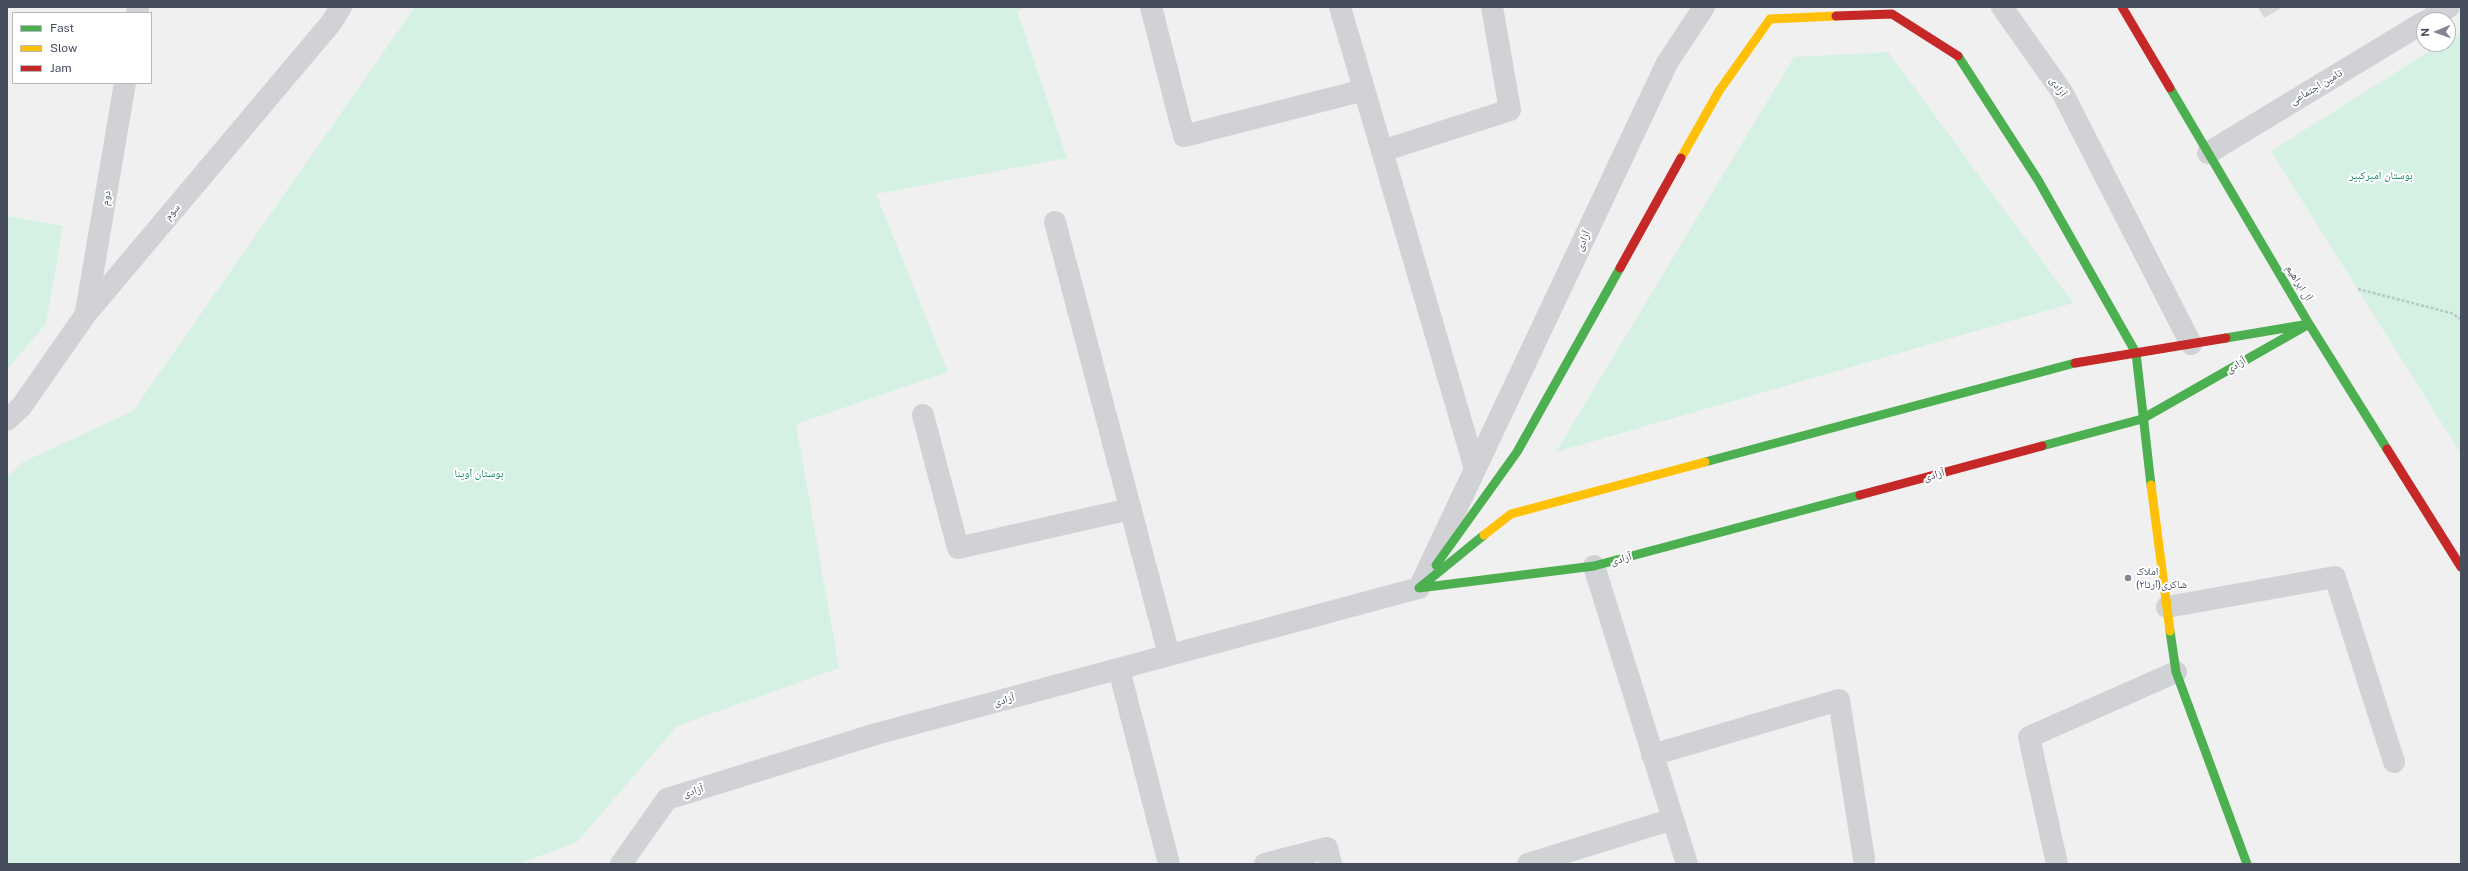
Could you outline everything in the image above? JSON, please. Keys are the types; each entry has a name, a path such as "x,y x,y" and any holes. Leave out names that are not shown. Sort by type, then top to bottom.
{"street":[{"name":"سوم","path":"7,420 21,406 86,314 330,24 341,7"},
{"path":"1151,7 1184,136 1364,90"},
{"path":"1340,7 1475,469"},
{"path":"1382,151 1510,110 1492,7"},
{"name":"آزادی","path":"1420,588 1666,63 1704,7"},
{"name":"آزادی","path":"2002,7 2062,92 2191,344"},
{"name":"آل ابراهیم","path":"2122,7 2309,324 2461,567"},
{"path":"1420,588 1517,452 1719,91 1770,19 1892,14 1961,58 2038,180 2136,353 2142,419 2176,672 2248,864"},
{"name":"تامین اجتماعی","path":"2208,153 2416,27"},
{"name":"دوم","path":"86,314 125,84"},
{"path":"1055,222 1169,655"},
{"name":"آزادی","path":"1420,588 1511,514 2080,362 2309,324"},
{"name":"آزادی","path":"621,864 667,799 876,734 1420,588 1594,566 2142,419 2309,324"},
{"path":"923,415 958,548 1130,509"},
{"path":"1594,566 1686,864"},
{"path":"2167,607 2335,578 2394,762"},
{"path":"1119,669 1169,864"},
{"path":"2057,864 2029,737 2176,672"},
{"path":"1652,755 1839,700 1864,859"},
{"path":"1528,864 1673,819"},
{"path":"1265,864 1327,848 1331,864"}],"path":[{"path":"2358,289 2451,313 2461,319"}],"green space":[{"name":"بوستان آوینا","path":"415,7 1027,7 1017,11 1067,158 876,194 948,372 796,424 839,668 677,726 577,842 518,864 7,864 7,477 23,462 133,411"},
{"name":"بوستان امیرکبیر","path":"2461,32 2461,454 2271,151 2428,52 2456,52 2456,35"},
{"path":"1888,52 2073,303 1556,452 1794,57"},
{"path":"7,216 63,226 46,323 7,370"}],"building":[{"path":"2258,7 2283,7 2264,18"}],"traffic: fast":[{"path":"1958,56 2038,180 2136,353 2151,485"},
{"path":"2170,88 2309,324 2387,449"},
{"path":"1436,565 1517,452 1620,268"},
{"path":"2042,446 2142,419 2309,324"},
{"path":"2226,338 2309,324"},
{"path":"1705,462 2075,363"},
{"path":"1484,535 1419,588 1594,566 1860,495"},
{"path":"2170,631 2176,672 2247,864"}],"traffic: slow":[{"path":"1681,158 1719,91 1770,19 1836,16"},
{"path":"1484,535 1511,514 1705,462"},
{"path":"2151,485 2170,631"}],"traffic: jam":[{"path":"2122,7 2170,88"},
{"path":"1836,16 1892,14 1958,56"},
{"path":"1620,268 1681,158"},
{"path":"2075,363 2226,338"},
{"path":"1860,495 2042,446"},
{"path":"2387,449 2461,567"}],"place":[{"name":"املاک شاکری(آرتا۲)","path":"2128,578"}]}
